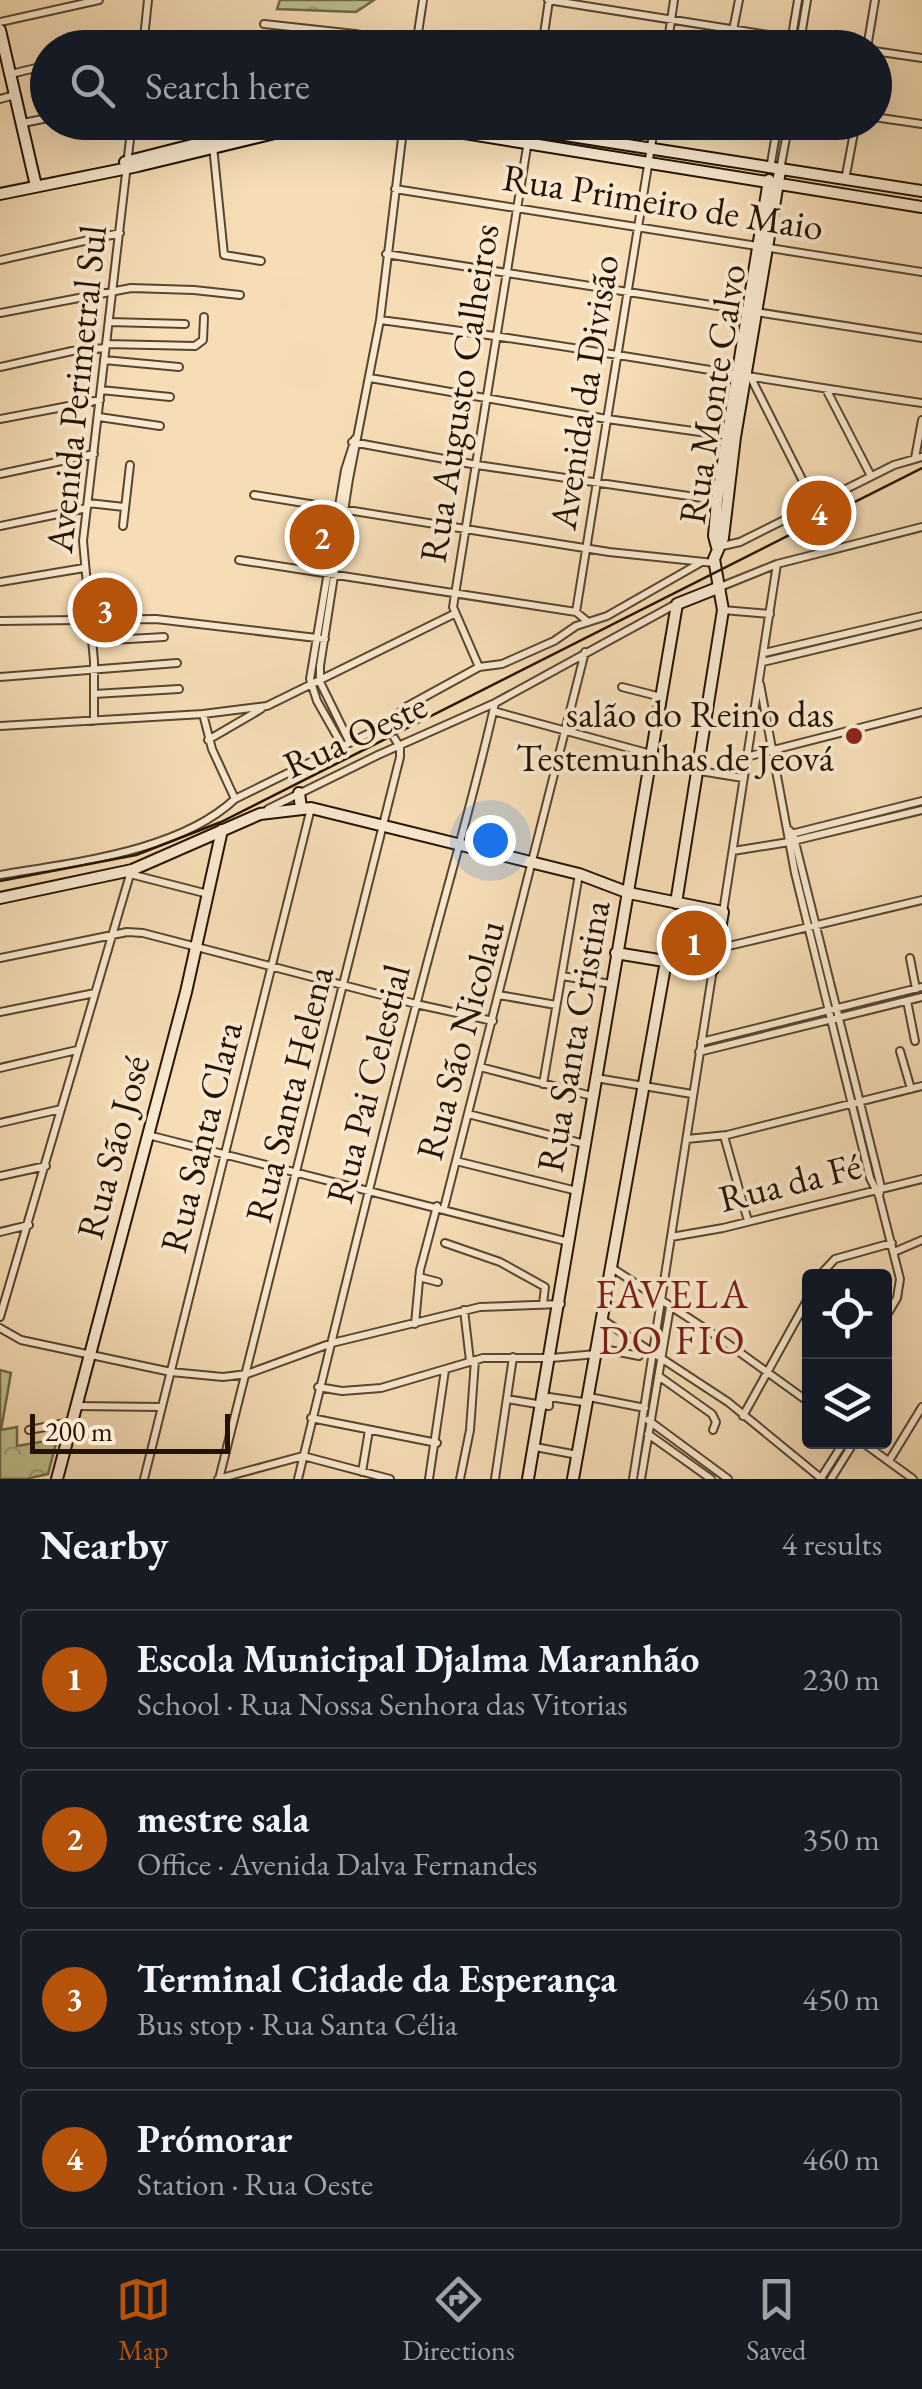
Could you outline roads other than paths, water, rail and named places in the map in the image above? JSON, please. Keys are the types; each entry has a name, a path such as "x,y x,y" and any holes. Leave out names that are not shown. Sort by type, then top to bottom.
{"main road":[{"path":"0,30 36,186"},
{"path":"0,194 223,140"},
{"path":"213,143 228,140"},
{"path":"503,140 649,163 774,177 846,180 922,192"},
{"path":"604,140 922,207"},
{"name":"Rua Monte Calvo","path":"717,547 717,500 744,377 774,177"},
{"name":"Rua Monte Calvo","path":"717,547 723,538 731,437"},
{"path":"676,904 723,610 714,564 717,547"},
{"name":"Rua Oeste","path":"678,604 720,587"},
{"name":"Rua Santa Cristina","path":"528,1479 678,604"},
{"path":"299,793 306,808"},
{"path":"260,814 306,808 458,842 579,874 629,893 723,912 712,968 616,953"},
{"name":"Rua Oeste","path":"0,898 131,872 260,814"},
{"name":"Rua São José","path":"57,1479 197,946 222,830"},
{"path":"573,1479 666,962"}],"street":[{"path":"0,22 99,0"},
{"path":"145,30 148,0"},
{"path":"419,30 424,0"},
{"path":"545,30 549,0 734,30 739,0"},
{"path":"670,30 674,0"},
{"path":"796,30 798,0"},
{"path":"799,30 807,0"},
{"path":"870,30 876,0"},
{"path":"264,24 319,30"},
{"path":"892,54 922,58"},
{"path":"10,74 30,69"},
{"path":"0,99 14,96"},
{"path":"892,120 922,124"},
{"path":"22,124 30,122"},
{"name":"Avenida Perimetral Sul","path":"94,720 91,618 83,542 129,140"},
{"path":"346,743 311,687 380,320 399,140"},
{"name":"Rua Augusto Calheiros","path":"479,667 454,614 456,591 528,140"},
{"name":"Avenida da Divisão","path":"581,617 607,419 652,140"},
{"name":"Rua Monte Calvo","path":"774,177 777,140"},
{"name":"Rua Monte Calvo","path":"774,177 783,140"},
{"path":"846,180 853,140"},
{"path":"213,143 224,256 260,261"},
{"name":"Rua Primeiro de Maio","path":"395,188 922,272"},
{"path":"0,260 120,233"},
{"path":"386,254 922,338"},
{"path":"0,314 113,290 154,288 240,295"},
{"path":"0,368 106,346 194,346 202,340 204,317"},
{"path":"380,320 922,403"},
{"path":"109,322 185,324"},
{"path":"104,360 179,367"},
{"path":"744,377 814,505"},
{"path":"370,378 486,400 731,437"},
{"path":"826,389 871,476"},
{"path":"0,419 101,395 170,396"},
{"path":"99,418 160,426"},
{"path":"717,547 740,542 871,476 919,458 922,420"},
{"path":"355,440 477,465 717,500"},
{"path":"0,474 94,454"},
{"path":"123,526 130,465"},
{"path":"254,494 588,548 714,564"},
{"path":"0,526 88,506 124,507"},
{"path":"720,587 777,564 922,527"},
{"path":"239,560 456,591 581,617"},
{"name":"Rua Oeste","path":"0,875 108,854 172,836 215,816 235,799 386,725 406,707 479,667 507,662 581,617 607,616 700,563"},
{"path":"723,912 777,564"},
{"path":"0,582 84,568"},
{"name":"Rua Oeste","path":"260,814 494,707 585,652 678,604"},
{"path":"723,610 770,614"},
{"path":"208,740 267,706 454,614"},
{"path":"764,658 922,616"},
{"path":"0,622 156,619 321,638"},
{"path":"764,658 922,624"},
{"path":"92,641 164,637"},
{"path":"321,638 320,682 346,743"},
{"name":"Rua São Nicolau","path":"415,1324 419,1276 456,1162 585,652"},
{"path":"0,676 178,663"},
{"path":"760,684 789,837 893,1247 900,1286 892,1303"},
{"path":"622,687 662,698"},
{"path":"94,694 179,689"},
{"path":"0,726 203,714 267,706"},
{"path":"494,707 651,758 743,778"},
{"name":"Rua Pai Celestial","path":"298,1479 318,1387 494,707"},
{"path":"746,756 922,712"},
{"path":"203,714 208,740 235,799"},
{"path":"386,725 400,747"},
{"name":"Rua Santa Helena","path":"219,1479 248,1374 295,1171 346,985 400,747"},
{"path":"906,810 922,801"},
{"name":"Rua Santa Clara","path":"144,1479 272,964 306,808"},
{"path":"732,851 906,810 922,810"},
{"path":"0,1317 131,872 209,894"},
{"path":"543,1084 579,874"},
{"path":"716,950 922,900"},
{"path":"0,958 144,933 492,1021"},
{"path":"701,1042 919,988 910,958"},
{"path":"641,1479 654,1354 712,968"},
{"path":"562,976 611,984"},
{"path":"0,1012 95,993"},
{"path":"499,996 556,1005"},
{"path":"699,1052 922,998"},
{"path":"907,1001 915,1040"},
{"path":"0,1068 78,1050"},
{"path":"900,1051 911,1089"},
{"path":"480,1067 592,1096"},
{"path":"595,1078 692,1094"},
{"path":"687,1138 724,1136 922,1086"},
{"path":"0,1123 61,1110"},
{"path":"468,1114 585,1144"},
{"path":"147,1134 569,1242"},
{"path":"724,1136 748,1222"},
{"path":"456,1162 577,1191"},
{"path":"0,1176 46,1166"},
{"name":"Rua da Fé","path":"671,1237 922,1179"},
{"path":"0,1232 29,1225"},
{"path":"826,1269 835,1259 922,1240"},
{"path":"445,1243 500,1262 546,1287 543,1304"},
{"path":"611,1268 802,1397"},
{"path":"419,1276 438,1282"},
{"path":"0,1282 14,1279"},
{"path":"0,1328 21,1340 171,1372 223,1377 248,1374 332,1343 464,1310 519,1303 560,1304"},
{"path":"647,1416 660,1377 670,1307"},
{"path":"460,1479 470,1430 472,1361 464,1310"},
{"path":"743,1416 802,1310"},
{"path":"603,1320 743,1416 821,1479 840,1449"},
{"path":"318,1387 342,1391 381,1388 472,1361 550,1358 598,1351 639,1356"},
{"path":"495,1479 513,1358"},
{"path":"429,1479 446,1370"},
{"path":"660,1377 712,1414 716,1422 713,1430"},
{"path":"507,1399 549,1406 549,1397 584,1402 590,1397 647,1416 728,1479"},
{"path":"75,1406 162,1407"},
{"path":"889,1461 922,1407"},
{"path":"311,1418 436,1443"},
{"path":"29,1430 71,1422"},
{"path":"362,1472 369,1430"},
{"path":"646,1432 700,1476 711,1479"},
{"path":"633,1479 646,1432"},
{"path":"535,1447 578,1455"},
{"path":"831,1479 850,1449"},
{"path":"872,1449 913,1479"},
{"path":"219,1479 304,1456 390,1479"}],"tram line":[{"path":"0,881 136,855 221,822 922,468"}],"place":[{"name":"Prómorar","path":"819,513"},
{"name":"mestre sala","path":"322,537"},
{"name":"Terminal Cidade da Esperança","path":"105,610"},
{"name":"salão do Reino das Testemunhas de Jeová","path":"854,736"},
{"name":"Escola Municipal Djalma Maranhão","path":"694,943"}],"district":[{"name":"FAVELA DO FIO","path":"673,1317"}]}
